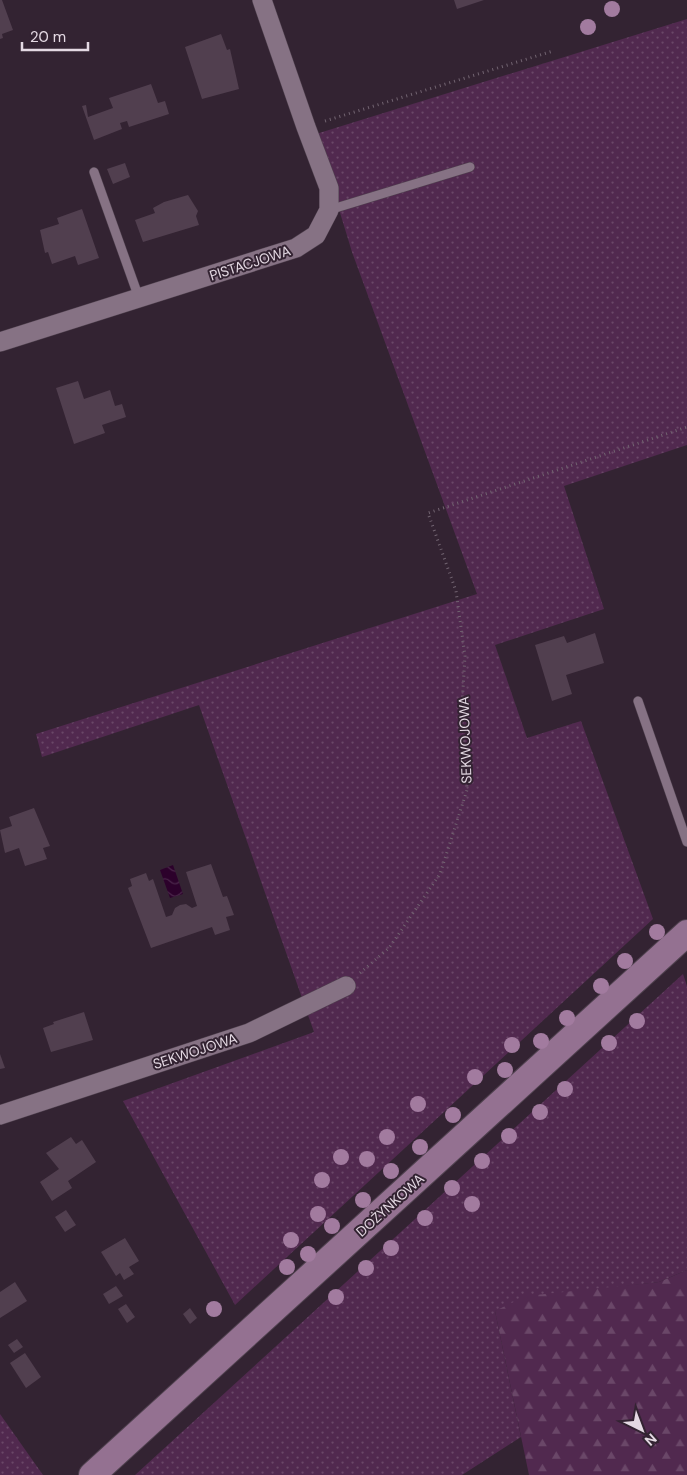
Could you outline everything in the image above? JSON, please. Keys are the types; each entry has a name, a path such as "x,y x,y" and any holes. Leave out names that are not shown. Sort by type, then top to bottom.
{"street":[{"name":"PISTACJOWA","path":"0,342 296,248 316,235 329,210 329,188 262,0"},
{"name":"DOŻYNKOWA","path":"92,1475 687,933"},
{"name":"SEKWOJOWA","path":"0,1115 249,1033 346,986"}],"lane":[{"path":"329,210 470,167"},
{"path":"94,172 139,298"},
{"path":"638,701 687,842"}],"path":[{"path":"306,127 553,50"},
{"name":"SEKWOJOWA","path":"346,986 389,948 440,874 467,790 462,706 465,656 456,591 428,513 687,427"}],"green space":[{"path":"687,19 687,445 564,486 604,609 495,645 527,738 581,721 653,919 235,1305 123,1101 314,1032 199,705 42,757 36,734 477,594 352,252 316,134"},
{"path":"683,974 687,986 687,1270 659,1282 601,1289 495,1311 521,1437 462,1475 135,1475"},
{"path":"687,1270 687,1475 529,1475 495,1311 526,1296 659,1282"},
{"path":"0,1414 43,1475 0,1475"}],"water":[{"path":"173,865 183,894 170,898 160,870"}],"building":[{"path":"0,0 2,0 13,30 2,34 3,38 0,39"},
{"path":"454,0 484,0 457,9"},
{"path":"221,34 227,50 230,49 239,89 202,99 185,47"},
{"path":"151,84 158,103 165,101 169,114 129,127 127,121 120,123 122,129 94,140 82,106 86,105 88,117 113,108 109,98"},
{"path":"125,163 130,177 113,184 107,169"},
{"path":"188,195 198,211 196,216 199,225 143,242 135,220 155,213 153,208 164,202"},
{"path":"82,209 99,258 78,265 75,256 52,264 48,252 45,253 40,230 59,224 57,218"},
{"path":"78,381 84,399 110,390 115,406 122,404 126,417 102,425 105,433 74,444 56,388"},
{"path":"595,633 604,663 566,675 572,694 552,701 535,645 564,636 567,643"},
{"path":"34,808 50,846 43,848 47,859 25,866 19,848 5,853 0,830 12,826 9,817"},
{"path":"211,864 223,897 227,896 234,915 226,917 230,930 215,935 212,927 151,948 128,888 132,886 130,879 146,873 149,881 153,879 166,917 172,915 175,908 180,905 186,904 192,908 197,906 186,872"},
{"path":"84,1012 93,1040 51,1052 43,1028 54,1024 53,1022"},
{"path":"0,1054 5,1068 0,1069"},
{"path":"71,1137 76,1144 82,1140 96,1162 68,1181 72,1188 52,1201 40,1182 59,1169 46,1153"},
{"path":"66,1210 76,1225 65,1232 55,1217"},
{"path":"125,1238 139,1261 129,1267 134,1274 124,1280 120,1273 116,1276 101,1252"},
{"path":"15,1282 27,1301 0,1318 0,1292"},
{"path":"116,1286 123,1296 109,1304 103,1294"},
{"path":"126,1304 135,1317 127,1323 118,1309"},
{"path":"190,1308 197,1318 190,1324 183,1314"},
{"path":"17,1339 23,1347 14,1353 8,1345"},
{"path":"25,1353 41,1377 26,1388 10,1363"}]}
